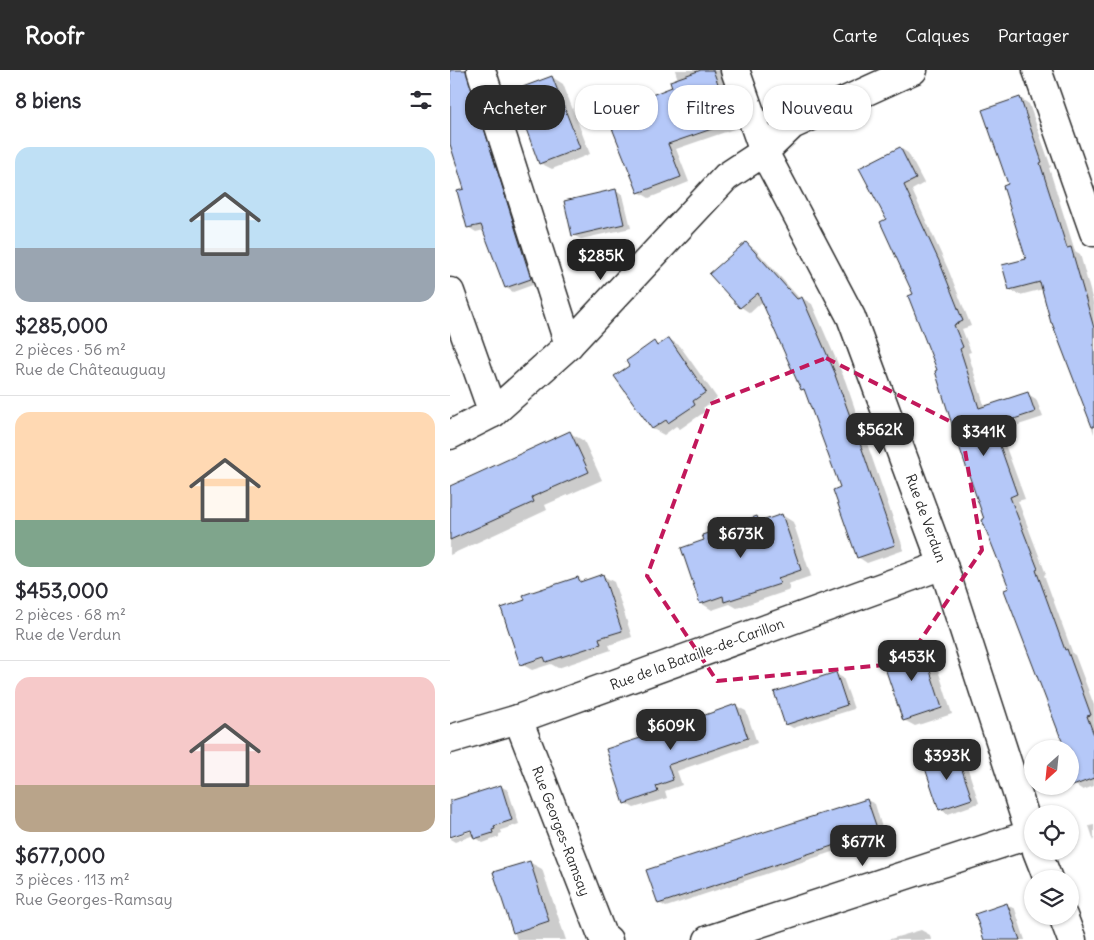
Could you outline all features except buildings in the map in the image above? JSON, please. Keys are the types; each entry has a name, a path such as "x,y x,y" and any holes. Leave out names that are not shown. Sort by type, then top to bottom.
{"street":[{"path":"481,70 569,346"},
{"name":"Rue de Verdun","path":"735,70 764,152 851,317 943,565 1024,811"},
{"path":"450,435 493,413 569,346 726,177 764,152 792,125 913,70"},
{"path":"1036,70 1094,232"},
{"path":"450,292 493,413"},
{"name":"Rue de la Bataille-de-Carillon","path":"450,739 518,719 943,565"},
{"name":"Rue Georges-Ramsay","path":"518,719 602,936 608,940"},
{"path":"708,940 1024,844"},
{"path":"1066,925 1072,940"}],"highlighted area":[{"path":"826,358 961,427 982,550 905,663 717,681 647,576 710,404"}]}
